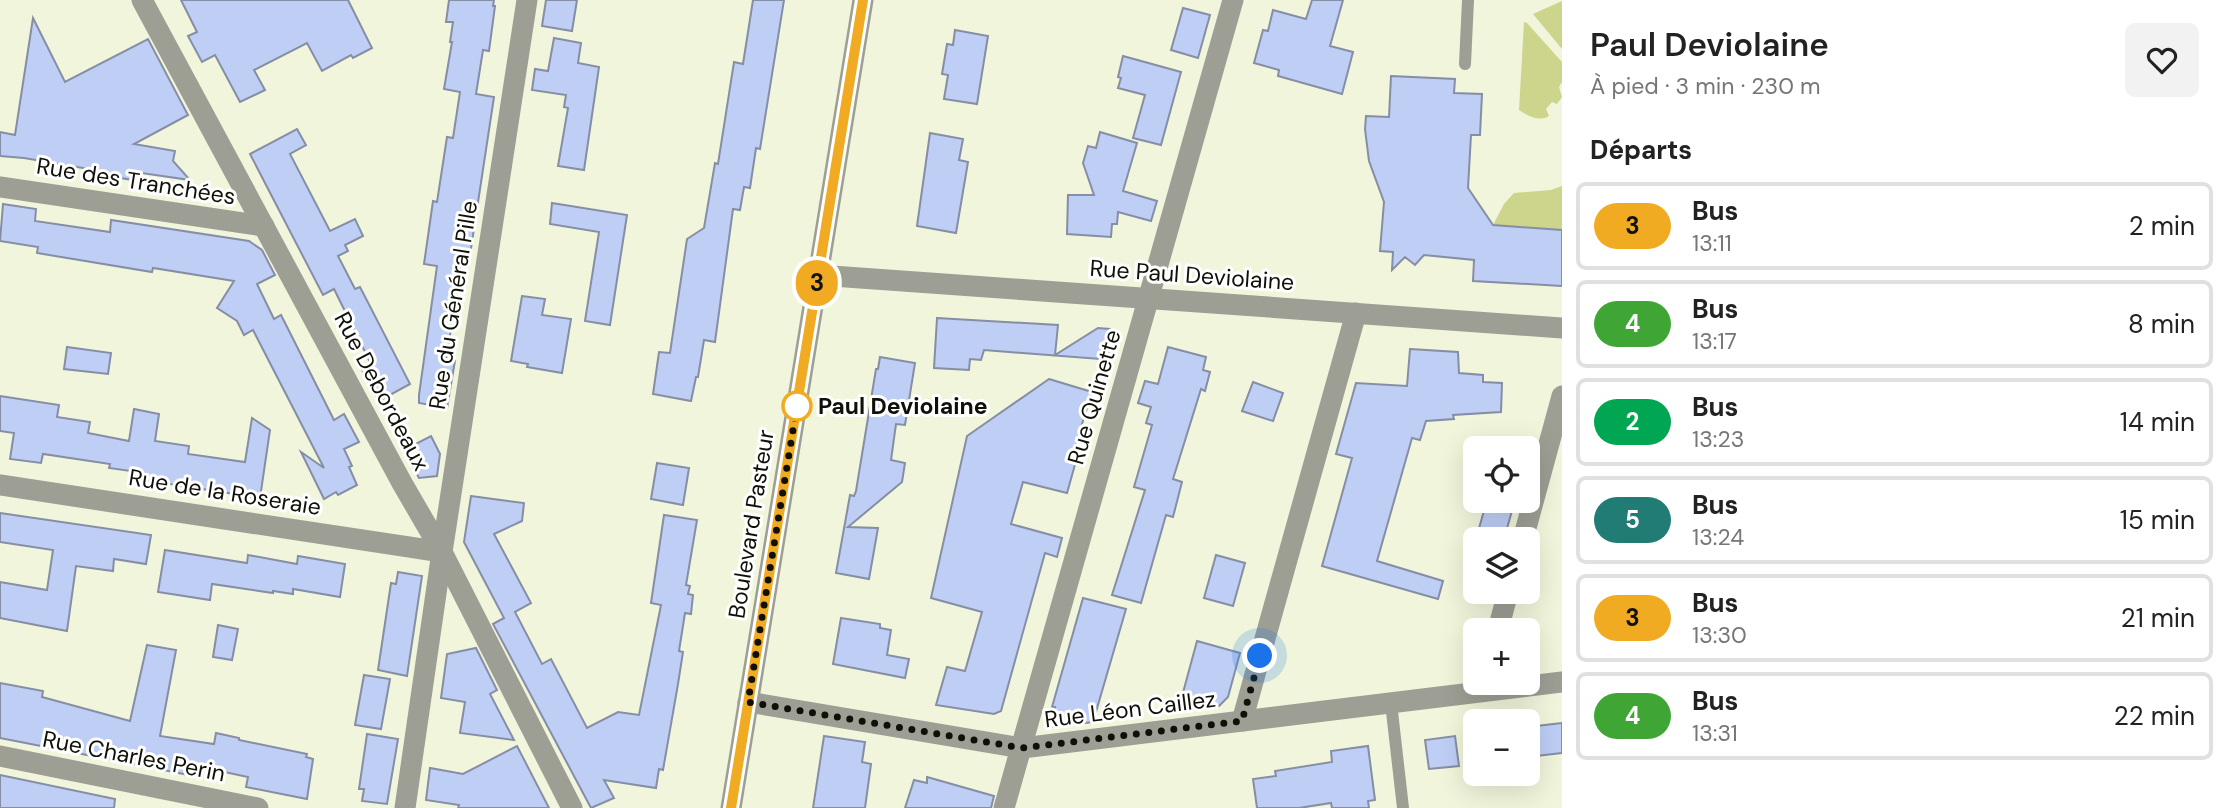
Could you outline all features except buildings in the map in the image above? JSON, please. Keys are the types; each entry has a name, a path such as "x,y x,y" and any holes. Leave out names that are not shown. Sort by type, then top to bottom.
{"street":[{"name":"Rue Debordeaux","path":"142,0 395,470 442,552 572,808"},
{"name":"Rue du Général Pille","path":"405,808 527,0"},
{"name":"Boulevard Pasteur","path":"731,808 863,0"},
{"name":"Rue Quinette","path":"1004,808 1233,0"},
{"name":"Rue des Tranchées","path":"0,187 264,226"},
{"name":"Rue Paul Deviolaine","path":"818,275 1562,328"},
{"path":"1242,721 1356,313"},
{"path":"1526,527 1562,396"},
{"name":"Rue de la Roseraie","path":"0,485 442,552"},
{"path":"433,618 467,602"},
{"name":"Rue Léon Caillez","path":"1540,683 1562,682"},
{"name":"Rue Léon Caillez","path":"748,702 1022,748 1391,703 1463,690"},
{"name":"Rue Charles Perin","path":"0,756 258,808"}],"lane":[{"path":"1465,64 1468,0"},
{"path":"1391,703 1403,808"}],"green space":[{"path":"1562,1 1562,49 1533,14"},
{"path":"1524,22 1562,62 1562,82 1559,87 1562,97 1557,104 1552,102 1546,109 1549,116 1545,118 1534,118 1519,110"},
{"path":"1562,186 1562,230 1493,225 1504,204 1514,193 1551,190"}],"bus line":[{"name":"3","path":"731,808 863,0"}],"place":[{"name":"Paul Deviolaine","path":"797,406"}],"route":[{"path":"797,406 748,702 1022,748 1242,721 1260,656"}]}
